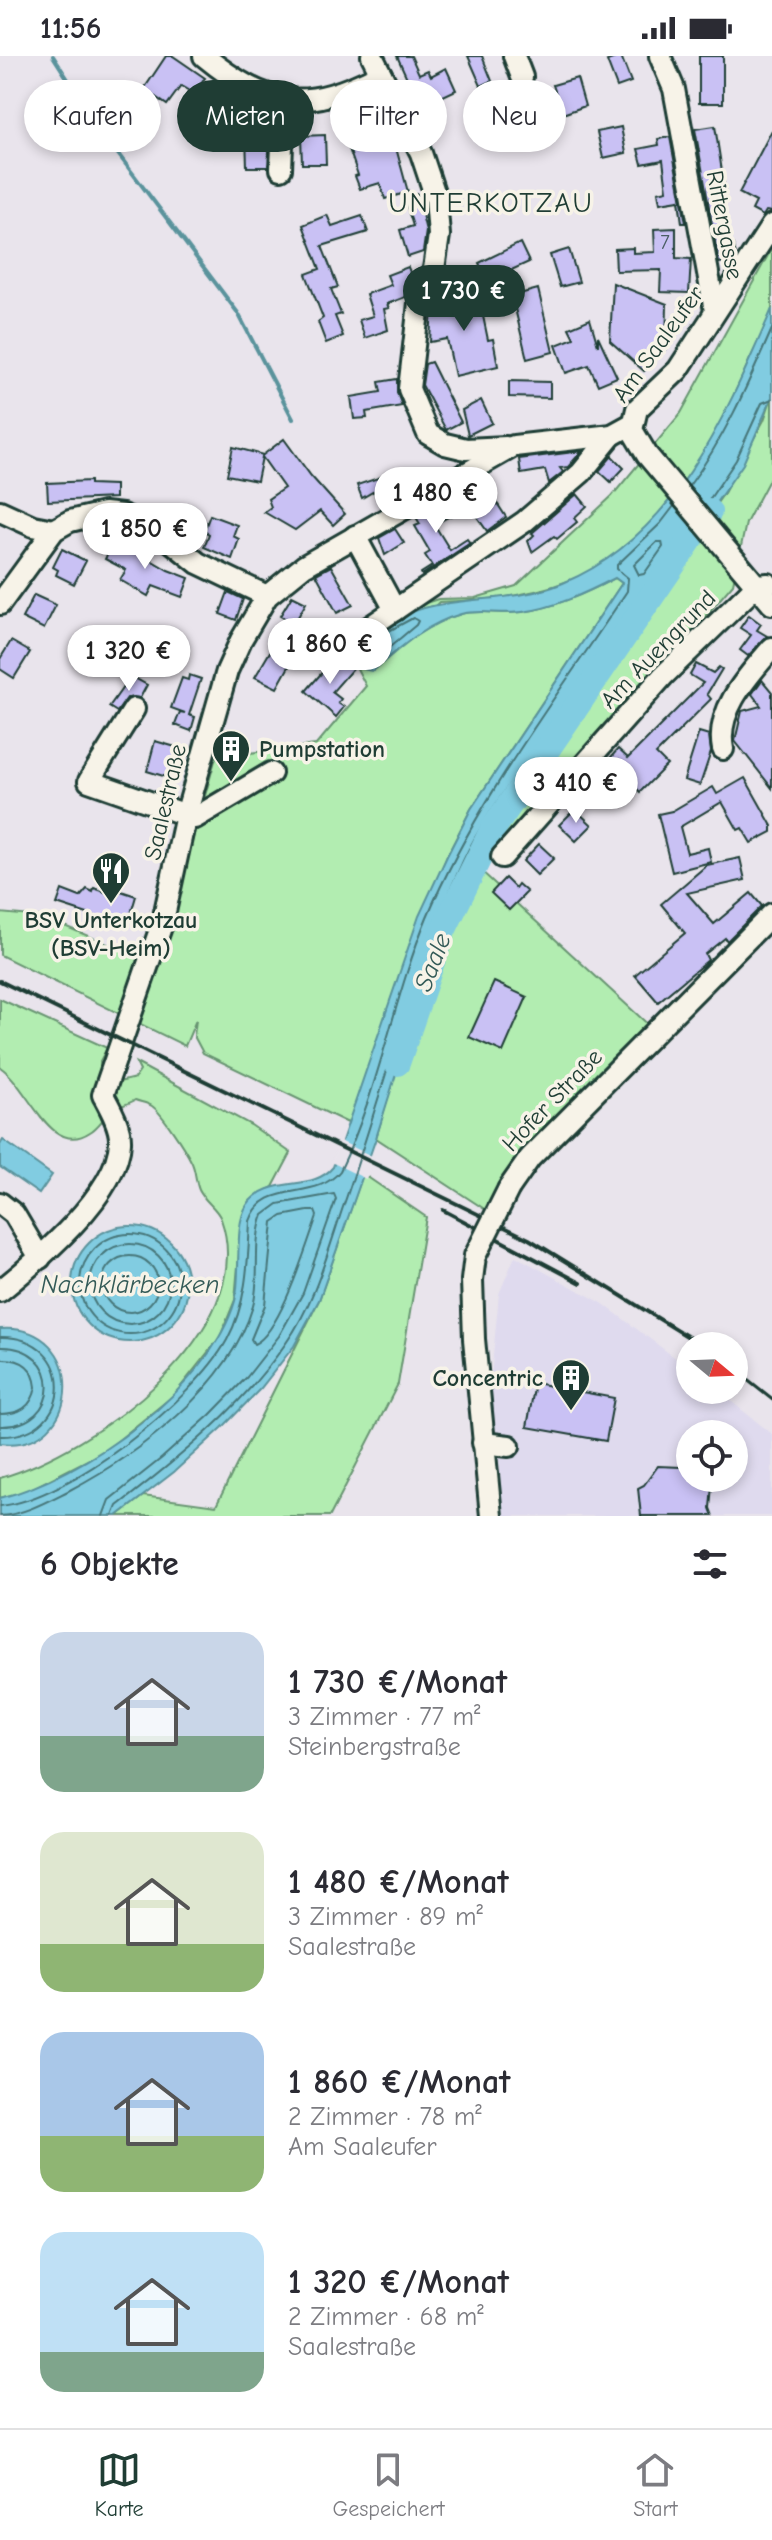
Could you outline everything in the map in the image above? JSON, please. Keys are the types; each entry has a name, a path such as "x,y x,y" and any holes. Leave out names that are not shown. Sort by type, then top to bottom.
{"street":[{"path":"204,56 235,80"},
{"path":"514,56 522,77"},
{"name":"Rittergasse","path":"660,56 674,89 715,311"},
{"path":"314,100 346,91 376,65 421,153 436,198 439,235 434,269 419,303 409,389 428,434 445,444 466,449 514,446"},
{"path":"281,169 282,152"},
{"name":"Am Saaleufer","path":"772,225 678,370 637,409 632,424 633,436 647,455 758,580 772,604"},
{"name":"Saalestraße","path":"40,1258 91,1203 113,1166 120,1141 112,1111 103,1095 163,921 186,815 227,671 267,596 304,566 514,446 612,435 632,424"},
{"name":"Am Saaleufer","path":"327,656 524,522 581,473 612,435"},
{"path":"0,511 33,526 54,530"},
{"path":"0,604 54,530 87,515 122,515 157,530 220,575 267,596"},
{"path":"355,536 395,610"},
{"name":"Am Auengrund","path":"502,857 663,676 758,580"},
{"path":"723,749 722,728 726,714 744,682 772,648"},
{"path":"134,709 89,781 195,818 271,773"},
{"name":"Hofer Straße","path":"491,1516 474,1339 472,1280 475,1256 509,1188 530,1158 772,914"},
{"path":"0,1203 14,1214 40,1258 0,1291"},
{"path":"483,1443 509,1446"}],"shaded area":[{"path":"515,1256 602,1303 676,1358 676,1404 734,1404 772,1434 772,1516 503,1516 490,1387 499,1294"}],"green space":[{"path":"772,248 772,309 766,328 704,451 664,509 641,534 615,556 569,581 533,592 496,598 439,602 373,671 414,637 448,618 468,613 534,610 570,599 615,578 622,583 471,809 447,856 391,999 350,1124 203,1053 194,1036 196,1020 185,1046 0,955 0,913 43,917 157,965 216,757 316,745 366,686 348,651 407,609 438,599 475,598 516,586 612,496 681,413"},
{"path":"772,397 772,474 746,523 733,584 598,742 480,870 653,1029 489,1212 376,1138 428,971 461,890 501,812 724,493 764,420"},
{"path":"0,999 107,1048 100,1061 101,1079 115,1083 135,1078 140,1071 136,1063 251,1125 291,1153 273,1187 258,1195 242,1219 235,1300 220,1337 174,1395 105,1451 27,1491 0,1498 0,1478 38,1464 79,1442 121,1414 160,1381 193,1344 216,1303 227,1262 221,1219 199,1190 193,1164 184,1148 152,1106 135,1100 115,1109 93,1130 76,1138 63,1136 41,1117 11,1076 0,1067"},
{"path":"363,1174 426,1217 398,1384 330,1516 117,1516 143,1496 216,1506 319,1300"}],"water":[{"path":"772,309 772,397 743,464 501,812 472,861 442,927 376,1138 319,1300 294,1346 261,1388 222,1428 174,1472 117,1516 0,1516 0,1498 69,1471 140,1424 172,1396 200,1366 221,1334 235,1301 240,1225 247,1205 266,1190 314,1180 333,1167 419,916 447,856 471,809 622,583 615,578 570,599 534,610 468,613 448,618 414,638 373,671 357,663 353,657 356,650 393,620 416,610 514,596 563,583 603,562 637,535 667,504 693,468 736,390"},
{"path":"3,1140 52,1175 39,1194 0,1167 0,1145"},
{"name":"Nachklärbecken","path":"130,1226 152,1231 171,1243 183,1262 188,1284 183,1306 171,1325 152,1337 130,1342 108,1337 89,1325 77,1306 72,1284 77,1262 89,1243 108,1231"},
{"name":"Nachklärbecken","path":"0,1329 29,1332 50,1345 62,1365 65,1388 61,1410 48,1429 28,1441 0,1443"}],"pier":[{"path":"340,1141 374,1157 366,1179 331,1162"}],"building":[{"path":"166,56 173,56 205,78 177,80 177,91 167,105 161,101 161,80 150,80"},
{"path":"397,56 411,56 419,74 428,70 431,76 446,68 456,90 447,94 447,80 408,80"},
{"path":"468,56 482,56 492,80 478,80"},
{"path":"621,56 631,82 617,87 607,61"},
{"path":"699,56 723,56 723,103 699,103"},
{"path":"577,78 585,106 566,113 566,81"},
{"path":"715,126 725,191 725,196 717,197 725,247 734,245 736,256 734,260 719,263 695,129"},
{"path":"621,127 626,153 603,158 597,132"},
{"path":"772,130 772,212 766,211 763,216 752,210 756,202 739,193"},
{"path":"314,135 325,135 326,164 302,164 302,152 314,152"},
{"path":"670,137 686,223 682,223 679,200 660,203 658,192 667,190 663,160 642,164 638,149 659,145 658,139"},
{"path":"247,152 269,152 268,167 247,167"},
{"path":"350,152 397,152 408,192 385,199 380,183 360,189 355,176 358,175"},
{"path":"417,194 426,231 423,252 408,257 400,230 413,226 404,198"},
{"path":"327,215 332,226 362,216 368,232 322,246 338,287 331,289 341,314 335,316 343,336 326,343 318,322 323,318 306,274 320,269 303,225"},
{"path":"676,228 676,258 691,259 689,293 660,292 661,270 616,271 615,249 633,248 633,253 655,252 654,229"},
{"path":"520,243 529,262 487,281 479,263"},
{"path":"569,249 579,282 560,287 550,255"},
{"path":"408,267 414,283 408,296 387,304 389,308 384,309 388,330 365,338 359,320 373,316 366,294 391,285 387,275"},
{"path":"613,283 667,304 666,348 644,371 610,341"},
{"path":"538,289 553,352 527,359 512,296"},
{"path":"478,292 488,340 493,339 498,366 455,376 447,339 430,342 432,306 434,301"},
{"path":"590,319 598,346 598,336 617,377 598,385 589,365 566,373 556,345 574,338 569,328"},
{"path":"431,362 461,422 446,430 422,385 425,364"},
{"path":"397,379 397,393 402,406 366,412 367,418 354,419 351,397 381,392 379,382"},
{"path":"509,381 550,382 550,398 509,397"},
{"path":"481,400 492,423 468,435 462,410"},
{"path":"284,439 345,514 333,525 320,511 295,530 264,512 271,507 268,499 284,488 262,457 257,481 227,475 233,447 263,455"},
{"path":"582,451 568,467 560,468 563,472 549,483 545,470 521,474 519,459"},
{"path":"612,456 624,468 611,482 599,471"},
{"path":"396,472 398,477 362,498 357,485"},
{"path":"90,481 90,484 115,485 115,498 48,501 47,483"},
{"path":"577,494 587,506 574,518 577,522 557,539 554,536 532,552 528,541 534,535 532,533"},
{"path":"493,497 506,517 487,531 473,511"},
{"path":"443,501 452,515 434,524 450,550 467,539 470,543 422,575 432,566 425,555 430,552 415,526 420,524 416,517"},
{"path":"210,515 237,525 233,536 239,539 232,559 204,547 209,534 204,531"},
{"path":"395,529 404,543 385,555 379,538"},
{"path":"115,539 168,570 189,578 182,597 153,586 148,596 120,580 126,570 105,559"},
{"path":"62,549 86,561 74,584 56,575 58,570 53,567"},
{"path":"331,566 353,605 337,613 316,574"},
{"path":"228,592 243,599 236,620 220,614"},
{"path":"34,595 56,605 44,629 22,618"},
{"path":"292,596 306,603 294,624 280,616"},
{"path":"749,615 761,624 757,630 767,636 748,656 740,650 751,635 740,628"},
{"path":"287,623 313,639 303,655 297,652 277,688 255,677"},
{"path":"11,641 30,652 14,678 0,669 0,659"},
{"path":"345,659 354,667 332,692 341,699 338,703 344,707 336,717 306,691 325,669"},
{"path":"696,664 713,673 719,667 722,669 707,694 711,699 656,754 667,765 640,792 625,777 604,801 587,785 618,749 628,758 703,683 690,675"},
{"path":"189,675 201,679 189,715 195,717 191,731 175,725 180,712 185,713 171,708 182,678 188,680"},
{"path":"131,676 147,685 140,698 127,698 117,712 109,707"},
{"path":"762,680 772,692 772,788 735,741 742,711 761,706 752,694"},
{"path":"699,732 709,735 711,752 700,785 684,780"},
{"path":"155,741 179,748 170,778 147,771"},
{"path":"745,778 772,826 772,832 751,843 742,828 738,830 722,802 680,827 687,853 708,848 711,862 672,872 658,814 672,811 713,787 717,794"},
{"path":"575,809 592,825 576,841 559,825"},
{"path":"539,844 554,858 537,875 523,861"},
{"path":"740,858 745,880 687,893 714,924 751,893 762,906 727,941 725,938 705,954 708,960 658,1002 635,975 685,933 661,904 707,865"},
{"path":"505,878 515,888 518,884 527,892 509,910 491,893"},
{"path":"94,888 110,894 112,888 136,896 127,927 57,904 62,890 80,897 87,889 93,892"},
{"path":"494,982 527,997 503,1052 469,1037"},
{"name":"Concentric","path":"535,1383 614,1398 606,1441 527,1427"},
{"path":"658,1466 676,1467 676,1492 711,1492 710,1508 713,1516 641,1516 638,1488 644,1485"}],"waterway":[{"path":"53,56 103,134 238,313 293,419"},
{"name":"Saale","path":"397,1063 442,933 493,829 709,512"}],"railway":[{"path":"0,981 529,1239 680,1332"},
{"path":"443,1210 581,1283"},
{"path":"748,1380 772,1399"}],"place":[{"name":"Pumpstation","path":"231,783"},
{"name":"BSV Unterkotzau (BSV-Heim)","path":"111,905"},
{"name":"Concentric","path":"571,1412"}],"district":[{"name":"UNTERKOTZAU","path":"491,202"}]}
